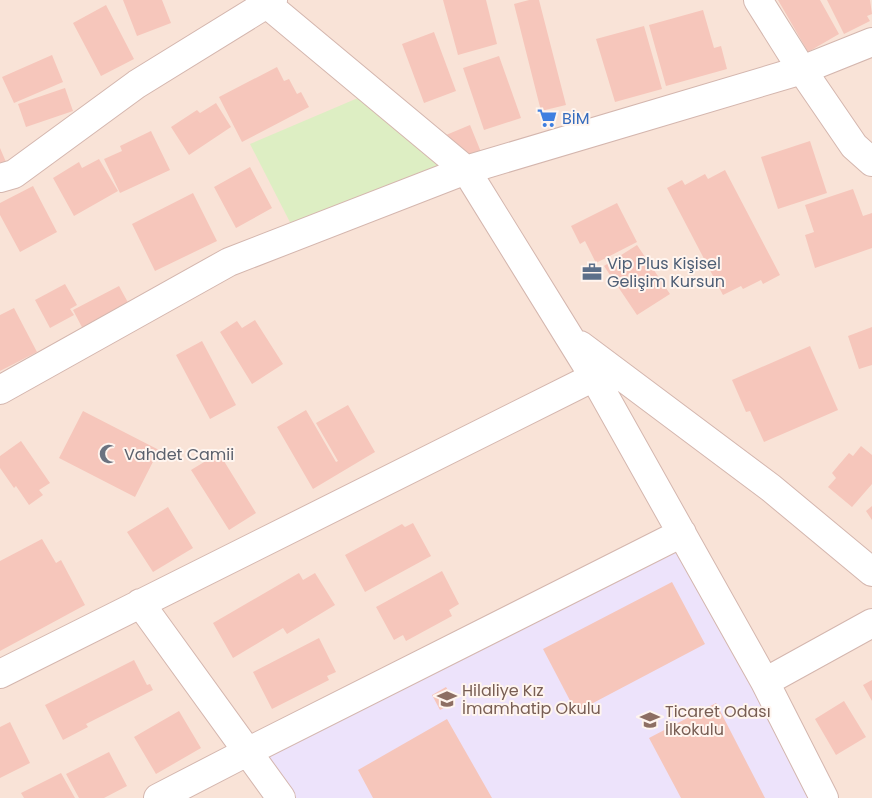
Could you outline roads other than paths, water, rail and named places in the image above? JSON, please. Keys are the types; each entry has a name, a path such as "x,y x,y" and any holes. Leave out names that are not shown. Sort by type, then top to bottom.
{"street":[{"path":"758,0 802,70 854,146 872,162"},
{"path":"0,178 14,174 137,84 267,1 466,170 594,377 765,682 824,798"},
{"path":"0,390 230,262 466,170 802,70 872,42"},
{"path":"569,336 771,488 872,572"},
{"path":"0,674 594,377"},
{"path":"158,798 682,533"},
{"path":"140,603 281,798"},
{"path":"765,682 872,623"}],"place":[{"name":"BİM","path":"547,118"},
{"name":"Vip Plus Kişisel Gelişim Kursun","path":"592,272"},
{"name":"Vahdet Camii","path":"109,454"},
{"name":"Hilaliye Kız İmamhatip Okulu","path":"447,699"},
{"name":"Ticaret Odası İlkokulu","path":"650,720"}]}
